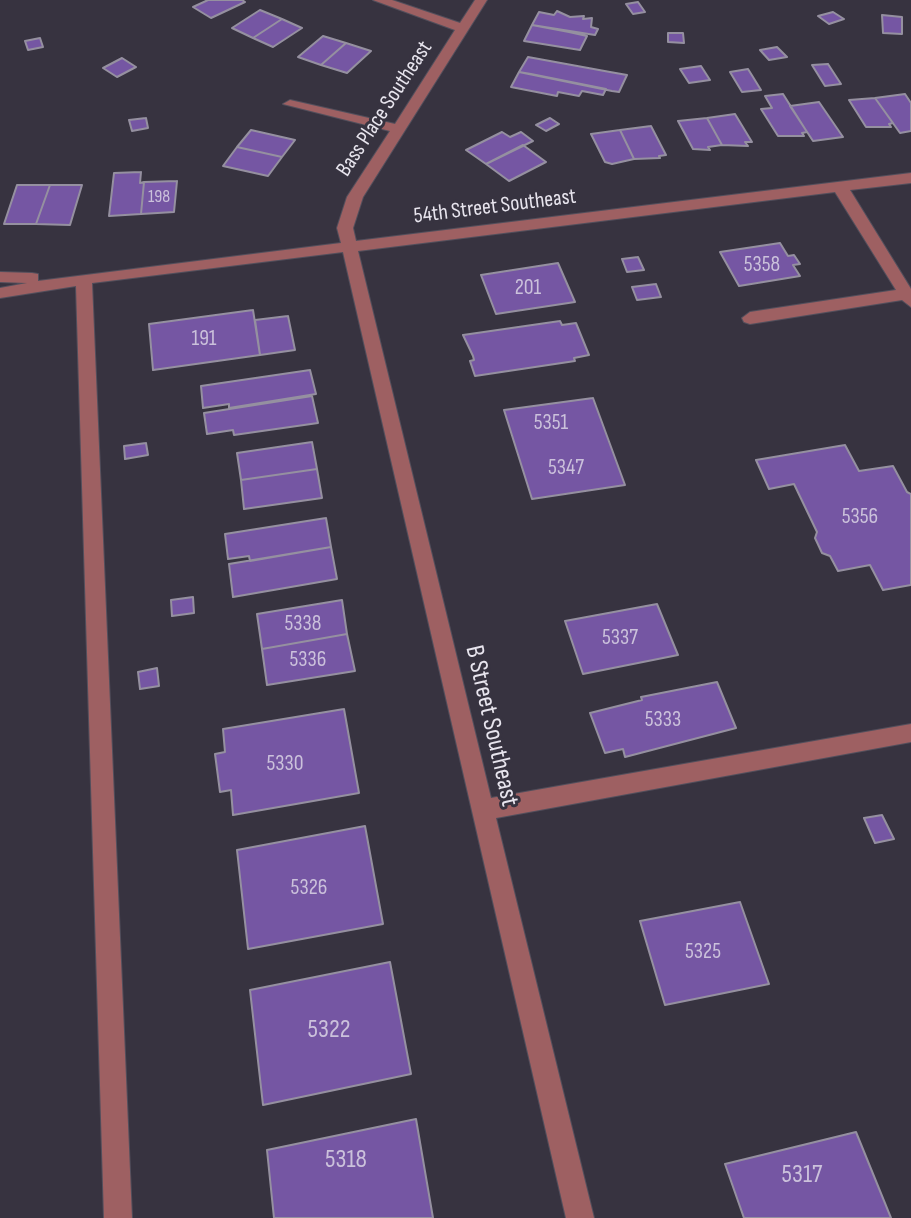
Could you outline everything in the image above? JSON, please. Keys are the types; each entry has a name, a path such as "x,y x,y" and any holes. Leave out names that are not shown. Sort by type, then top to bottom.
{"street":[{"path":"379,0 463,28"},
{"name":"Bass Place Southeast","path":"349,248 345,228 350,208 481,0"},
{"path":"290,104 398,129"},
{"name":"54th Street Southeast","path":"0,293 84,279 911,178"},
{"path":"750,318 909,298 840,187"},
{"name":"B Street Southeast","path":"349,248 580,1218"},
{"name":"54th Street Southeast","path":"0,277 84,279"},
{"path":"84,279 118,1218"},
{"path":"482,810 911,733"}],"building":[{"path":"208,0 245,2 211,18 193,7"},
{"path":"638,2 645,12 633,14 626,4"},
{"path":"260,10 282,19 253,38 232,28"},
{"path":"557,11 570,17 592,18 591,27 598,29 595,35 532,25 539,12 554,15"},
{"path":"833,12 844,19 829,24 818,16"},
{"path":"882,15 902,17 902,34 883,33"},
{"path":"282,19 302,28 273,47 253,38"},
{"path":"532,25 587,36 580,50 524,41"},
{"path":"668,33 683,33 684,43 668,42"},
{"path":"323,36 346,43 321,65 298,57"},
{"path":"40,38 43,47 28,50 25,41"},
{"path":"346,43 371,51 347,73 321,65"},
{"path":"777,47 787,57 769,60 760,50"},
{"path":"528,57 627,75 619,92 612,91 519,72"},
{"path":"122,58 136,67 117,77 103,68"},
{"path":"828,64 841,84 825,86 812,65"},
{"path":"701,66 710,80 689,83 680,69"},
{"path":"748,69 761,90 742,92 730,72"},
{"path":"519,72 606,89 603,95 582,91 579,96 558,92 557,96 511,87"},
{"path":"783,94 807,132 802,133 804,136 778,136 761,109 772,108 765,96"},
{"path":"905,94 911,103 911,131 900,133 875,98"},
{"path":"875,98 893,123 889,124 891,127 866,127 849,100"},
{"path":"819,102 843,137 813,141 790,106"},
{"path":"735,114 752,142 745,142 748,146 722,145 707,118"},
{"path":"146,118 148,128 132,131 129,120"},
{"path":"550,118 559,124 546,131 536,125"},
{"path":"707,118 722,145 708,147 710,150 693,149 678,121"},
{"path":"651,126 666,155 634,159 620,130"},
{"path":"251,130 295,140 282,157 237,147"},
{"path":"620,130 634,159 612,164 605,162 591,134"},
{"path":"502,132 510,137 521,132 533,141 486,164 466,150"},
{"path":"523,145 546,162 509,181 486,164"},
{"path":"237,147 282,157 268,176 223,166"},
{"path":"141,172 140,183 144,182 141,214 109,216 114,173"},
{"path":"177,181 174,212 141,214 144,182"},
{"path":"17,185 50,185 36,224 4,224"},
{"path":"50,185 82,185 70,225 36,224"},
{"path":"780,243 788,256 794,255 800,264 793,265 800,276 739,286 720,252"},
{"path":"638,257 644,270 627,272 622,259"},
{"path":"558,263 575,302 496,314 481,275"},
{"path":"656,284 661,297 637,300 632,287"},
{"path":"253,310 260,355 153,370 149,324"},
{"path":"288,316 295,350 260,355 255,320"},
{"path":"560,321 562,325 576,323 589,355 574,358 575,361 475,376 470,361 474,360 473,356 463,335"},
{"path":"310,370 316,394 229,408 229,404 203,408 201,386"},
{"path":"312,396 318,423 234,435 233,430 207,434 204,413"},
{"path":"593,398 625,485 532,499 504,410"},
{"path":"312,442 317,469 241,480 237,453"},
{"path":"146,443 148,455 125,459 124,446"},
{"path":"845,445 859,471 893,466 911,494 911,585 883,590 870,565 838,571 830,556 822,553 815,538 817,532 794,484 769,489 756,460"},
{"path":"317,469 322,498 244,509 241,480"},
{"path":"326,518 331,547 250,561 249,556 228,559 225,534"},
{"path":"331,547 337,579 233,597 229,564"},
{"path":"193,597 194,613 172,616 171,600"},
{"path":"342,600 347,634 262,649 257,614"},
{"path":"657,604 678,655 583,674 565,621"},
{"path":"347,634 355,671 267,685 262,649"},
{"path":"157,668 159,686 140,689 138,672"},
{"path":"717,682 736,728 625,757 623,749 605,753 590,713 642,700 641,697"},
{"path":"344,709 359,793 233,815 231,790 220,792 215,754 225,752 223,729"},
{"path":"882,815 894,839 875,843 864,818"},
{"path":"365,826 383,924 248,949 237,850"},
{"path":"740,902 769,984 665,1005 640,921"},
{"path":"390,962 411,1074 263,1105 250,990"},
{"path":"416,1119 433,1218 274,1218 267,1150"},
{"path":"856,1132 891,1218 744,1218 725,1164"}]}
